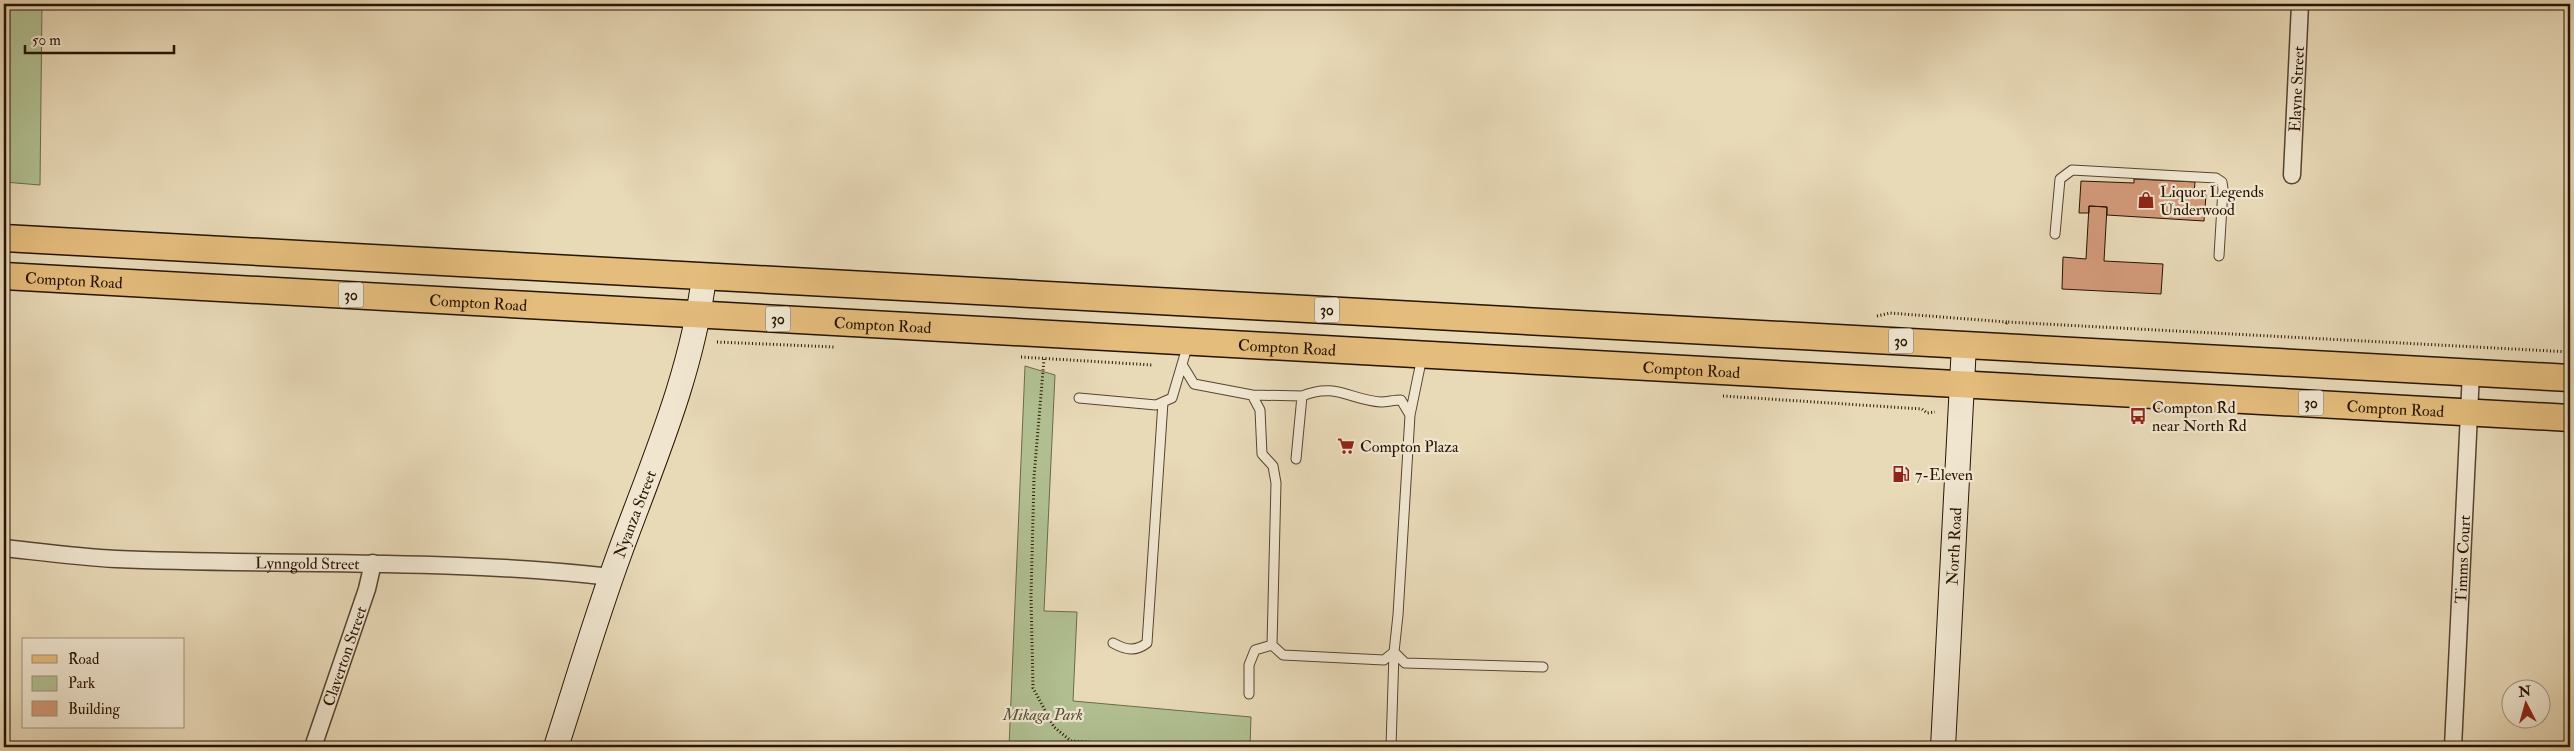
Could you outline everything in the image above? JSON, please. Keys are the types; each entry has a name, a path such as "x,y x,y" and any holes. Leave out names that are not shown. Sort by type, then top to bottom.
{"main road":[{"name":"30","path":"4,238 2570,378"},
{"name":"Compton Road","path":"4,276 699,315 1186,354 1423,354 2570,418"}],"street":[{"name":"Elayne Street","path":"2292,175 2300,4"},
{"name":"Nyanza Street","path":"556,747 610,577 691,353 704,277"},
{"name":"North Road","path":"1943,747 1964,345"},
{"name":"Timms Court","path":"2453,747 2471,372"},
{"name":"Lynngold Street","path":"4,548 115,559 373,563 569,572 610,577"},
{"name":"Claverton Street","path":"313,747 367,589 373,563"}],"lane":[{"path":"2055,234 2060,180 2072,170 2216,178 2222,182 2223,189 2219,256"},
{"path":"1186,354 1194,384 1252,394 1302,396 1312,392 1337,390 1381,402 1401,400 1410,415"},
{"path":"1079,398 1156,405 1172,398 1186,354"},
{"path":"1391,747 1394,652 1410,415 1423,354"},
{"path":"1252,394 1260,410 1262,454 1273,466 1276,483 1272,645 1283,656 1384,660 1394,652"},
{"path":"1296,460 1302,396"},
{"path":"1113,643 1124,649 1139,649 1147,644 1163,402"},
{"path":"1249,694 1249,665 1255,650 1272,645"},
{"path":"1394,652 1405,663 1543,667"}],"path":[{"path":"2006,328 2007,322 2016,322 2570,352"},
{"path":"1044,359 1034,477 1031,598 1033,688 1054,727 1071,741 1160,747"}],"green space":[{"path":"4,4 42,4 40,185 4,182"},
{"name":"Mikaga Park","path":"1025,366 1055,375 1044,611 1077,612 1073,701 1251,717 1250,747 1009,747"}],"building":[{"path":"2134,179 2195,182 2194,194 2206,195 2204,221 2107,215 2107,207 2089,206 2089,213 2079,213 2081,181 2134,183"},
{"path":"2089,206 2107,207 2104,261 2163,264 2161,294 2062,289 2063,257 2086,259"}],"place":[{"name":"Liquor Legends Underwood","path":"2146,200"},
{"name":"Compton Rd near North Rd","path":"2138,416"},
{"name":"Compton Plaza","path":"1346,446"},
{"name":"7-Eleven","path":"1901,474"}]}
